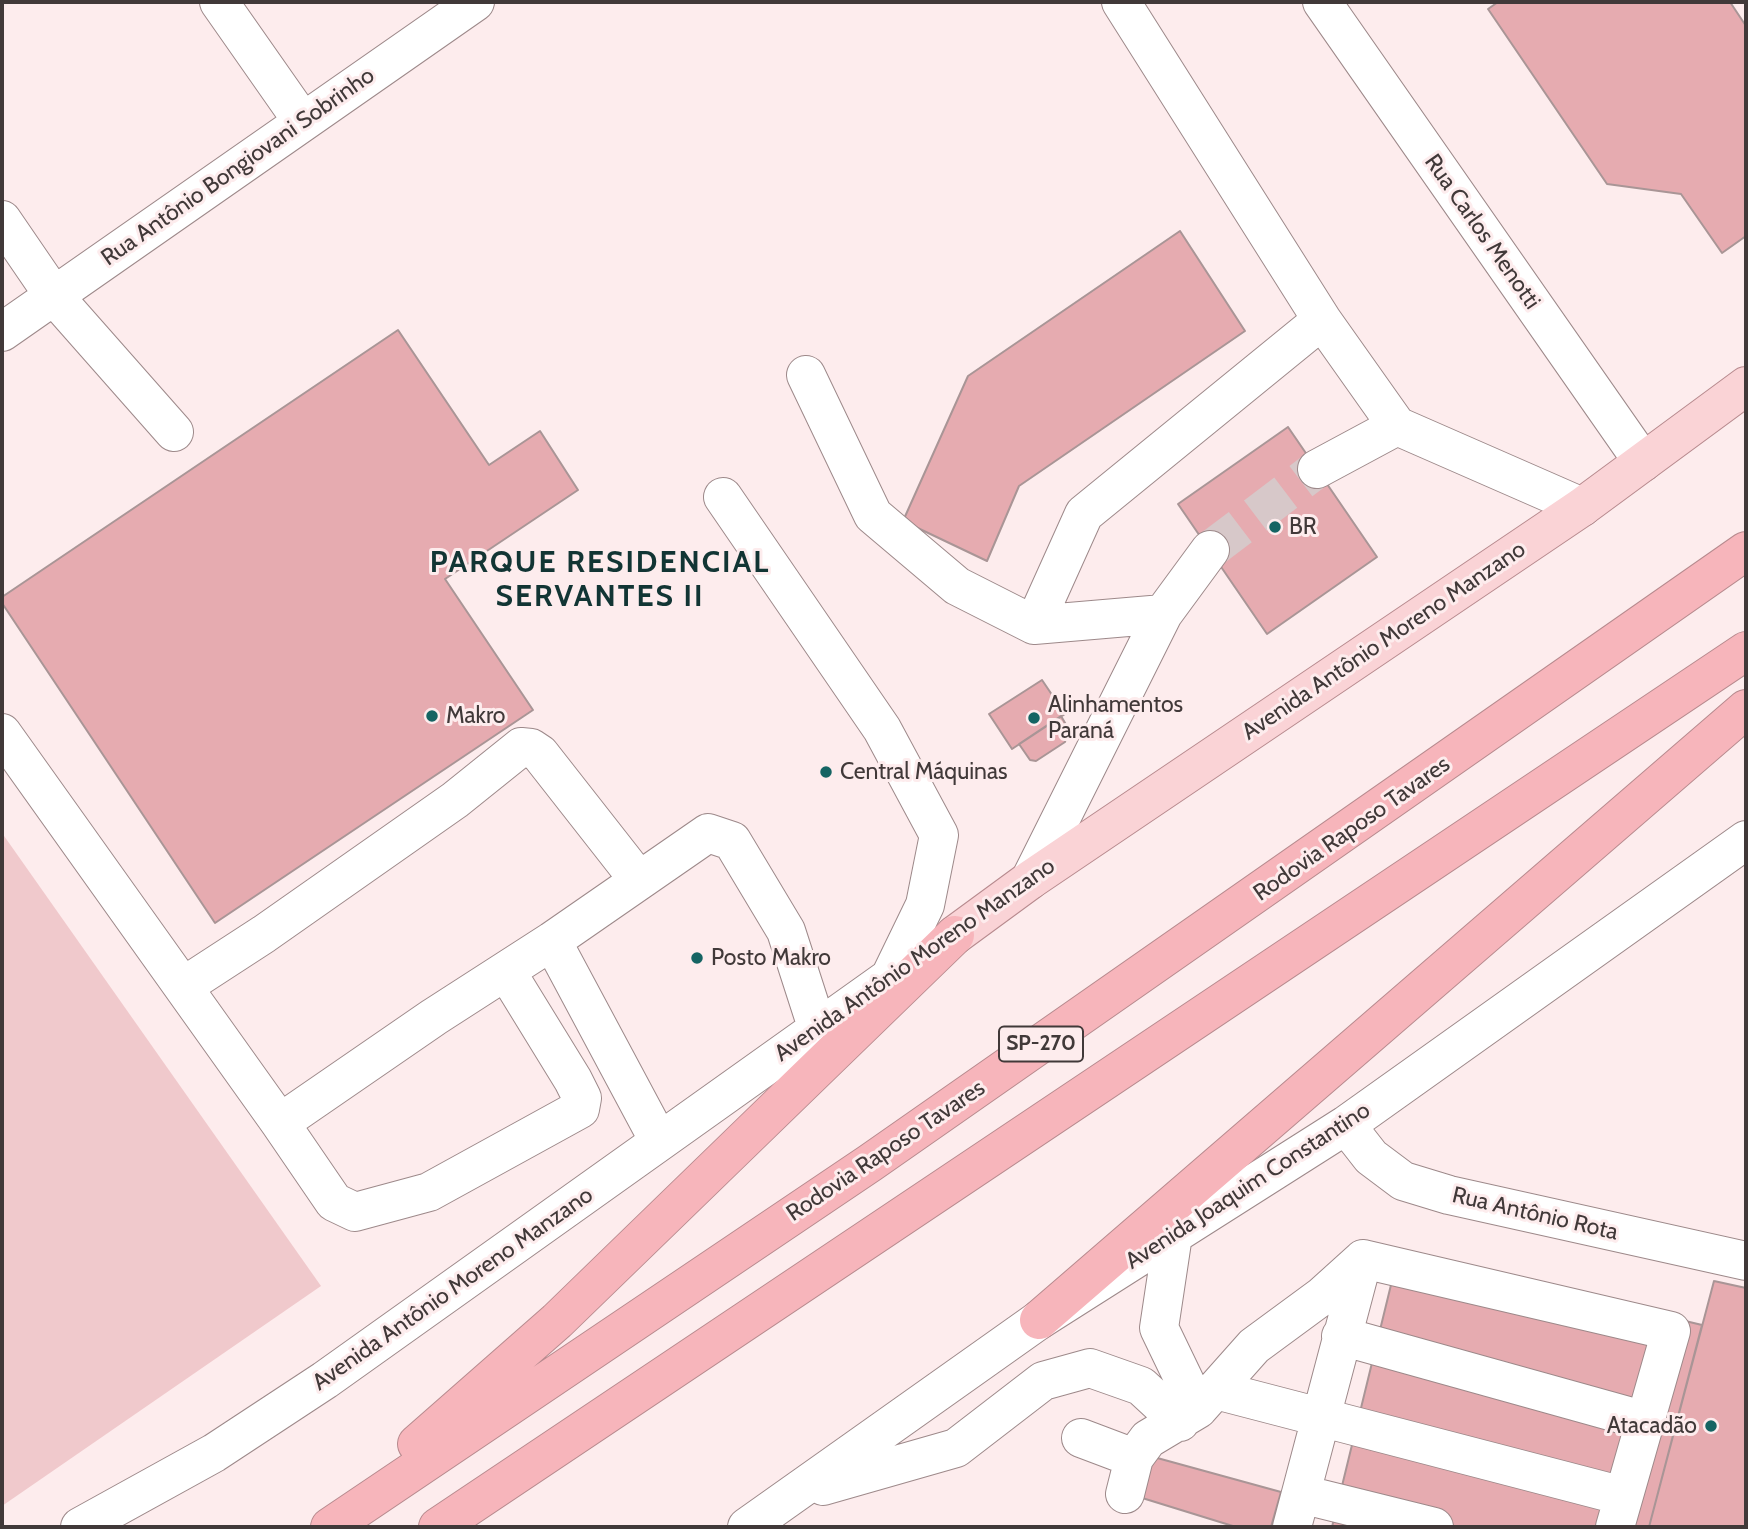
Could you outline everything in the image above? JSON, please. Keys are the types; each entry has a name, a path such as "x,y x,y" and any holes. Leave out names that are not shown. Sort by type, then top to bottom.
{"highway":[{"name":"Rodovia Raposo Tavares","path":"330,1527 870,1163 1746,551"},
{"name":"SP-270","path":"438,1527 1746,651"},
{"path":"1040,1320 1746,709"},
{"path":"321,1527 558,1321 955,935"}],"main road":[{"name":"Avenida Antônio Moreno Manzano","path":"955,935 1030,880 1582,507 1746,386"}],"street":[{"path":"219,2 303,122"},
{"name":"Rua Antônio Bongiovani Sobrinho","path":"2,332 475,2"},
{"path":"1121,2 1322,320 1397,426 1582,507"},
{"name":"Rua Carlos Menotti","path":"1322,2 1643,462"},
{"path":"2,220 54,296 174,432"},
{"path":"1034,625 1084,514 1322,320"},
{"path":"806,375 873,515 957,586 1034,625 1163,614"},
{"path":"1317,469 1397,426"},
{"path":"723,498 882,729 939,835 925,905 892,973"},
{"path":"1030,880 1163,614 1210,550"},
{"path":"2,733 184,986 334,1202 355,1212 429,1192 580,1109 582,1098 573,1080 506,971"},
{"path":"184,986 264,934 455,800 521,747 531,748 540,754 638,879"},
{"path":"280,1123 708,833 732,841 786,931 817,1027"},
{"name":"Avenida Joaquim Constantino","path":"747,1527 1040,1320 1346,1125 1746,839"},
{"name":"Avenida Antônio Moreno Manzano","path":"80,1527 214,1453 325,1380 892,973 955,935"},
{"path":"552,941 659,1141"},
{"name":"Rua Antônio Rota","path":"1346,1125 1371,1157 1403,1181 1449,1195 1746,1261"},
{"path":"1173,1235 1159,1328 1198,1407"},
{"path":"1081,1438 1129,1476 1148,1439 1198,1407 1254,1346 1322,1296 1363,1259"},
{"path":"1363,1259 1297,1511 1434,1527"},
{"path":"798,1493 956,1448 1043,1381 1090,1368 1198,1407 1322,1419 1619,1512 1671,1331 1363,1259"},
{"path":"1341,1336 1646,1421"}],"shaded area":[{"path":"2,833 321,1286 2,1506"}],"building":[{"path":"1498,2 1730,2 1746,26 1746,236 1722,253 1681,194 1607,184 1488,9"},
{"path":"1180,231 1245,331 1019,486 987,561 903,521 968,376"},
{"path":"398,330 489,465 540,431 578,490 445,579 533,710 215,923 2,603 2,597"},
{"name":"BR","path":"1288,427 1377,557 1267,634 1178,504"},
{"path":"1042,680 1065,714 1012,749 989,714"},
{"path":"1061,716 1068,728 1065,742 1036,761 1030,760 1019,744"},
{"path":"1399,1252 1702,1325 1649,1527 1332,1527"},
{"name":"Atacadão","path":"1714,1281 1746,1288 1746,1527 1649,1527"},
{"path":"1150,1456 1281,1492 1271,1527 1236,1527 1139,1497"}],"tunnel":[{"path":"1210,550 1317,469"}],"place":[{"name":"BR","path":"1275,527"},
{"name":"Makro","path":"432,716"},
{"name":"Alinhamentos Paraná","path":"1034,718"},
{"name":"Central Máquinas","path":"826,772"},
{"name":"Posto Makro","path":"697,958"},
{"name":"Atacadão","path":"1711,1426"}],"district":[{"name":"PARQUE RESIDENCIAL SERVANTES II","path":"600,580"}]}
